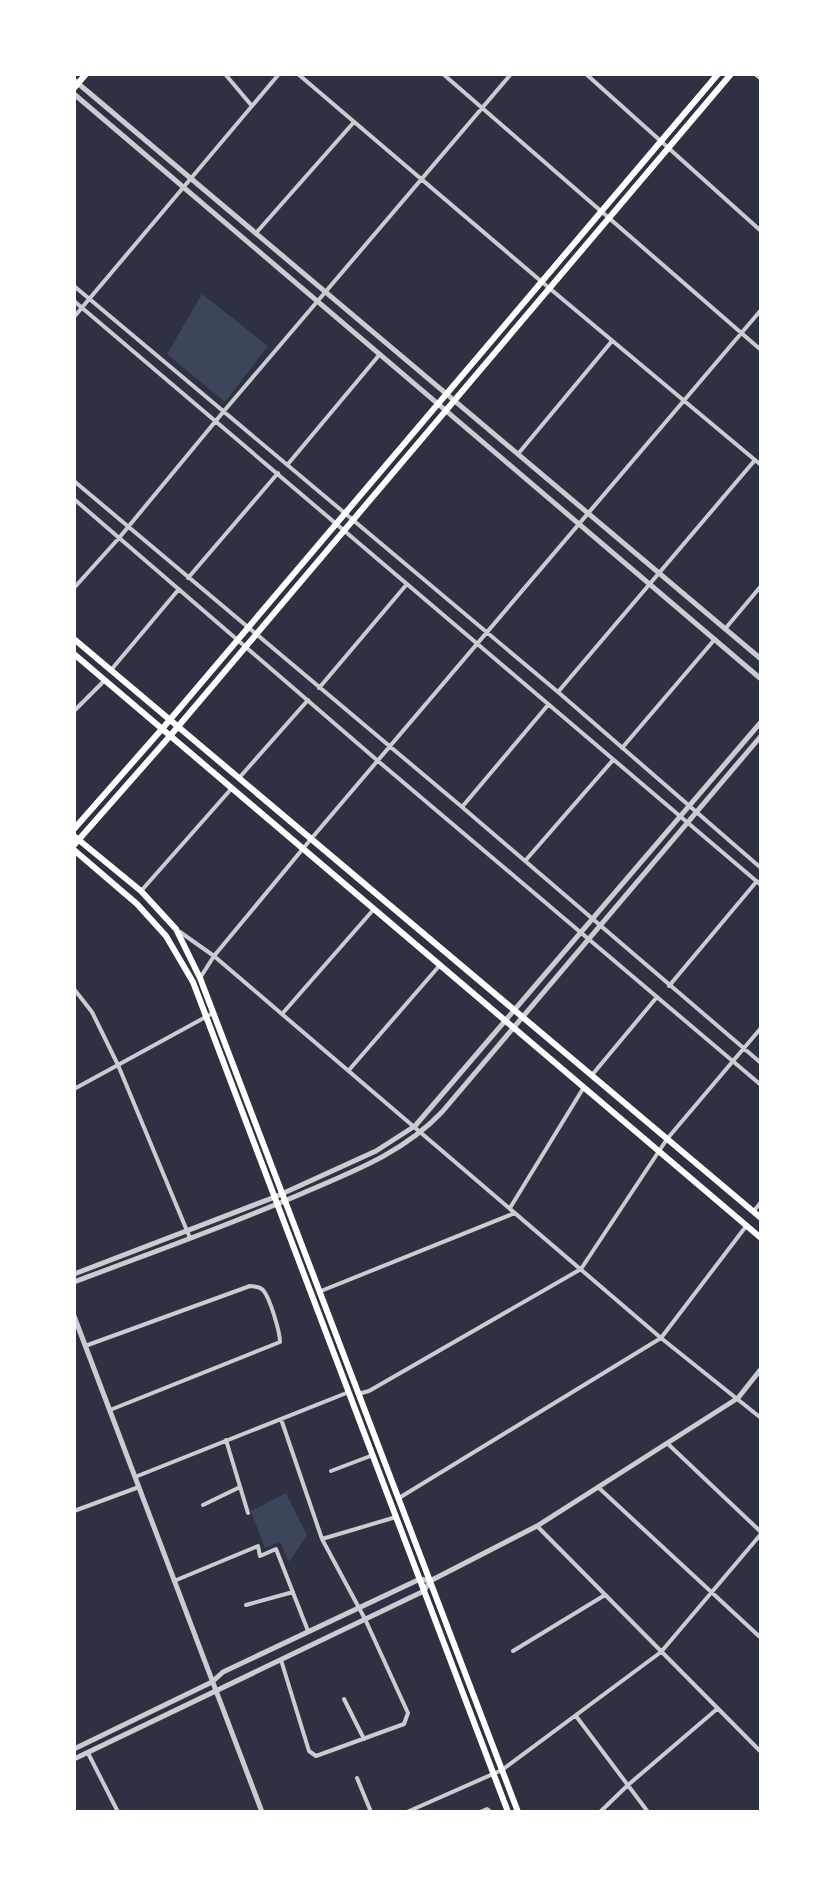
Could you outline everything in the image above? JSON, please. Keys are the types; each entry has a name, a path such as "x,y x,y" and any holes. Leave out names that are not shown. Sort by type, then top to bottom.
{"main road":[{"path":"75,86 86,74"},
{"path":"74,829 718,74"},
{"path":"75,843 170,736 731,74"},
{"path":"74,639 761,1218"},
{"path":"74,654 761,1238"},
{"path":"75,843 141,891 176,929 200,978 518,1812"},
{"path":"75,843 166,936 193,982 508,1812"}],"street":[{"path":"225,74 252,106"},
{"path":"74,317 279,74"},
{"path":"298,74 761,465"},
{"path":"443,74 761,350"},
{"path":"74,588 511,74"},
{"path":"586,74 761,231"},
{"path":"755,74 761,79"},
{"path":"75,86 190,177 761,659"},
{"path":"75,86 183,186 761,679"},
{"path":"256,233 354,122"},
{"path":"74,286 558,692 761,868"},
{"path":"74,301 759,883 669,986"},
{"path":"200,978 214,956 311,839 761,310"},
{"path":"518,454 612,341"},
{"path":"288,464 380,354"},
{"path":"558,692 755,460"},
{"path":"188,578 278,473"},
{"path":"74,481 761,1063"},
{"path":"74,499 761,1085"},
{"path":"319,688 407,584"},
{"path":"725,629 761,586"},
{"path":"111,670 179,589"},
{"path":"622,748 715,639"},
{"path":"74,711 105,680"},
{"path":"239,778 308,700"},
{"path":"462,807 548,705"},
{"path":"74,1282 277,1201 376,1151 415,1126 761,722"},
{"path":"285,1197 361,1168 404,1145 442,1112 761,736"},
{"path":"525,861 613,760"},
{"path":"141,891 232,788"},
{"path":"282,1014 374,909"},
{"path":"176,929 214,956 661,1338 761,1418"},
{"path":"349,1070 440,965"},
{"path":"74,989 92,1012 118,1065 190,1238"},
{"path":"592,1076 657,997"},
{"path":"74,1089 213,1013"},
{"path":"135,1477 349,1392 360,1394 369,1391 581,1269 667,1139 761,1028"},
{"path":"321,1291 512,1210 584,1087"},
{"path":"74,1274 277,1201"},
{"path":"753,1212 761,1202"},
{"path":"399,1498 661,1338 747,1225"},
{"path":"85,1346 250,1286 259,1287 265,1292 280,1342 110,1410"},
{"path":"74,1316 262,1812"},
{"path":"74,1759 424,1591 430,1581 537,1526 738,1398 761,1369"},
{"path":"281,1419 322,1539 365,1619 408,1719 404,1724 316,1756 309,1751 281,1660"},
{"path":"226,1440 248,1513"},
{"path":"407,1812 502,1770 661,1652 761,1533 668,1444"},
{"path":"331,1471 373,1455"},
{"path":"74,1511 139,1487"},
{"path":"203,1505 240,1487"},
{"path":"599,1488 761,1638"},
{"path":"322,1539 396,1517"},
{"path":"537,1526 761,1752"},
{"path":"174,1581 258,1546 260,1556 276,1549 308,1631"},
{"path":"118,1812 84,1754 76,1748 308,1631 420,1579 430,1581"},
{"path":"246,1605 293,1592"},
{"path":"513,1651 605,1595"},
{"path":"344,1699 364,1739"},
{"path":"600,1812 717,1709"},
{"path":"576,1716 648,1812"},
{"path":"124,1725 128,1733"},
{"path":"357,1778 371,1812"},
{"path":"480,1812 487,1809 491,1812"}],"shaded area":[{"path":"202,294 268,346 225,402 167,354"},
{"path":"286,1493 307,1535 289,1562 280,1542 265,1548 251,1511"}]}
